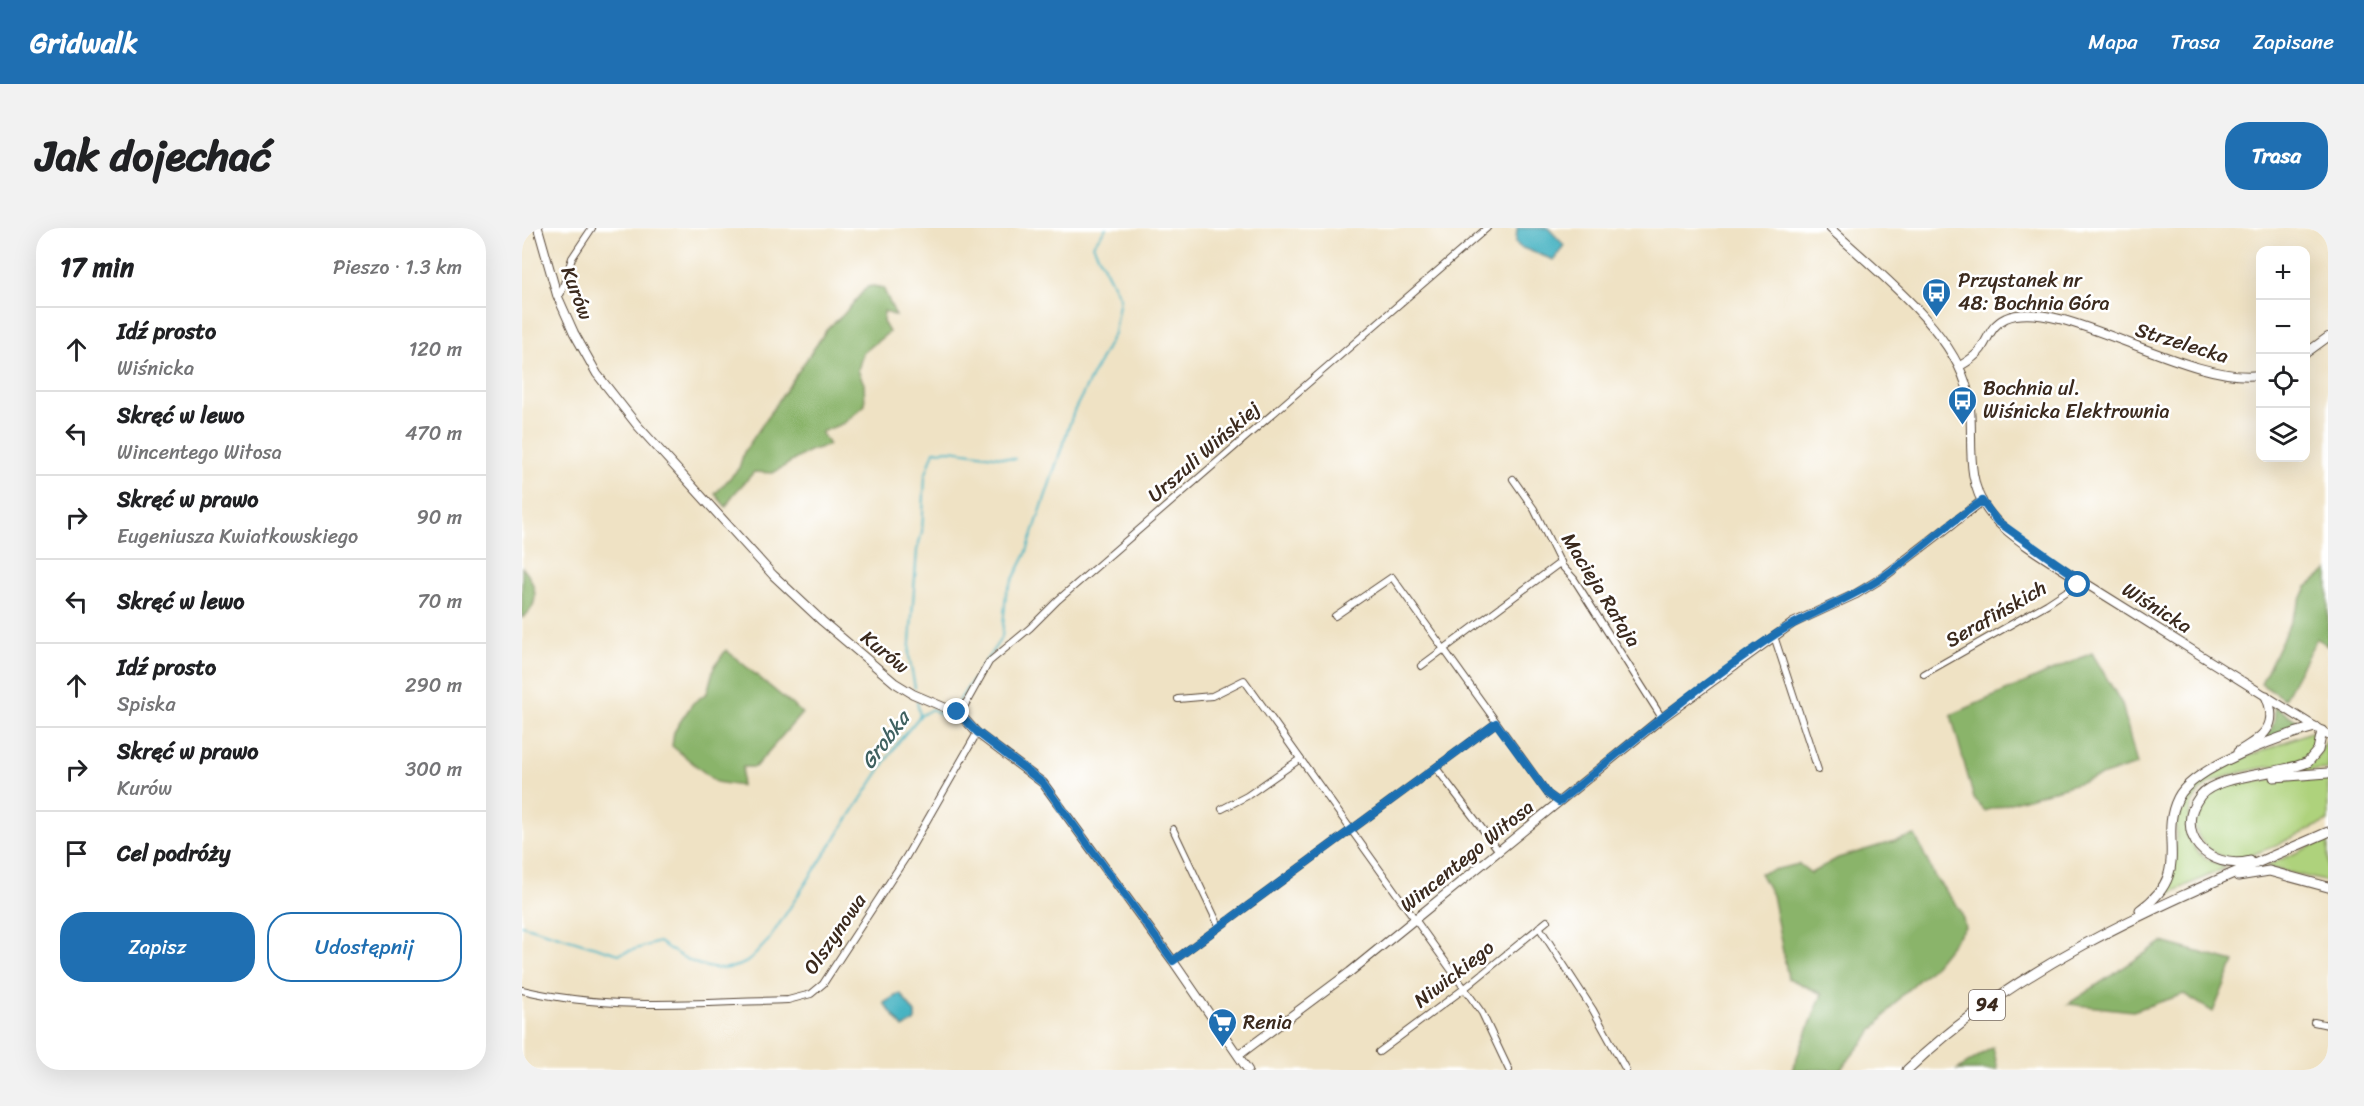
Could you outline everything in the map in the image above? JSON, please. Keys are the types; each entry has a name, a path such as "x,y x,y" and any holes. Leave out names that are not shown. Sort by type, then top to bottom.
{"main road":[{"name":"Wiśnicka","path":"1830,228 1942,336 1960,366 1970,408 1971,462 1982,501 1997,521 2082,581 2321,731"},
{"path":"2221,763 2264,734 2272,713 2266,696"},
{"path":"2121,924 2155,898 2165,884 2172,860 2174,807 2183,788 2198,774 2221,763 2321,731 2318,750 2308,762 2218,784 2203,793 2193,815 2194,838 2207,856 2223,863 2247,862 2278,854"},
{"path":"2248,778 2328,773"},
{"name":"94","path":"1907,1070 1970,1017 2011,988 2121,924 2328,832"},
{"path":"2216,880 2269,871 2328,887"}],"street":[{"name":"Kurów","path":"538,228 557,295 585,354 610,391 673,467 773,574 822,621 895,683 913,694 956,712 977,732 1043,783 1173,961 1248,1070"},
{"path":"557,295 561,293 572,258 592,228"},
{"name":"Urszuli Wińskiej","path":"956,712 989,662 1001,649 1030,628 1058,600 1487,228"},
{"name":"Strzelecka","path":"1960,366 1974,356 1997,323 2014,316 2034,315 2076,325 2213,374 2245,377 2256,376"},
{"path":"2310,350 2328,337"},
{"name":"Macieja Rataja","path":"1513,479 1534,509 1561,562 1662,718"},
{"name":"Wincentego Witosa","path":"1239,1055 1350,972 1662,718 1794,623 1865,589 1982,501"},
{"path":"1420,666 1561,562"},
{"path":"1335,616 1392,577 1548,794 1559,802"},
{"name":"Serafińskich","path":"1924,674 2048,604 2082,581"},
{"path":"1774,636 1818,770"},
{"path":"1178,699 1212,696 1244,680 1482,1013 1509,1070"},
{"path":"1173,961 1437,769 1496,723"},
{"name":"Olszynowa","path":"522,990 576,1000 646,1005 788,1000 811,994 823,984 877,903 977,732"},
{"path":"1222,809 1247,796 1300,759"},
{"path":"1437,769 1499,851"},
{"path":"1173,829 1219,926"},
{"name":"Niwickiego","path":"1379,1052 1465,988 1547,921"},
{"path":"1539,927 1593,1010 1626,1070"},
{"path":"2314,1022 2328,1025"},
{"path":"2326,1070 2328,1060"}],"green space":[{"path":"867,287 883,288 896,316 884,311 883,322 889,332 863,353 858,370 864,384 865,405 844,423 821,432 829,445 809,451 773,473 754,472 733,495 726,507 715,494 739,468 744,452 827,329 843,315"},
{"path":"522,567 531,580 535,593 532,606 522,618"},
{"path":"2328,570 2328,646 2317,638 2284,699 2261,684 2307,587"},
{"path":"726,650 802,713 755,767 743,767 741,786 716,782 672,746 674,732 693,703 707,693 714,667"},
{"path":"2092,653 2122,704 2137,765 1985,811 1974,799 1951,715"},
{"path":"2274,706 2301,723 2299,728 2260,742 2273,726"},
{"path":"2313,731 2312,747 2303,759 2233,775 2216,781 2202,790 2193,802 2189,818 2190,840 2201,855 2225,868 2161,897 2175,859 2177,811 2193,783 2219,768"},
{"path":"2327,740 2328,769 2273,774 2306,766 2317,757"},
{"path":"2328,777 2328,821 2266,849 2242,858 2221,856 2201,841 2196,830 2194,819 2196,808 2214,789 2236,783"},
{"path":"1915,835 1935,877 1961,911 1965,927 1932,968 1902,995 1840,1070 1792,1070 1822,994 1788,978 1772,895 1760,873 1799,864 1811,873 1838,858"},
{"path":"2328,839 2328,882 2268,867 2268,865"},
{"path":"2162,942 2234,962 2213,1012 2184,994 2133,1011 2068,1004"},
{"path":"1993,1047 1998,1070 1957,1070"}],"water":[{"path":"1517,228 1548,228 1564,245 1554,260 1520,247 1516,243"},
{"path":"900,993 915,1013 915,1021 903,1028 884,1003"}],"waterway":[{"name":"Grobka","path":"954,708 1002,637 1006,593 1026,554 1074,411 1114,333 1120,298 1093,245 1106,228"},
{"path":"915,688 909,656 917,550 922,532 925,476 934,451 951,450 1015,459"},
{"path":"917,702 920,716"},
{"name":"Grobka","path":"522,925 619,954 659,942 689,961 711,968 722,969 745,963 768,941 899,741 920,716 932,709 945,717 951,713"}],"place":[{"name":"Przystanek nr 48: Bochnia Góra","path":"1937,318"},
{"name":"Bochnia ul. Wiśnicka Elektrownia","path":"1962,426"},
{"name":"Renia","path":"1222,1048"}],"route":[{"path":"957,712 977,732 1043,783 1173,961 1196,942 1437,769 1496,723 1548,794 1559,802 1662,718 1769,639 1794,623 1856,594 1882,578 1982,501 1997,521 2082,581 2078,585"}]}
